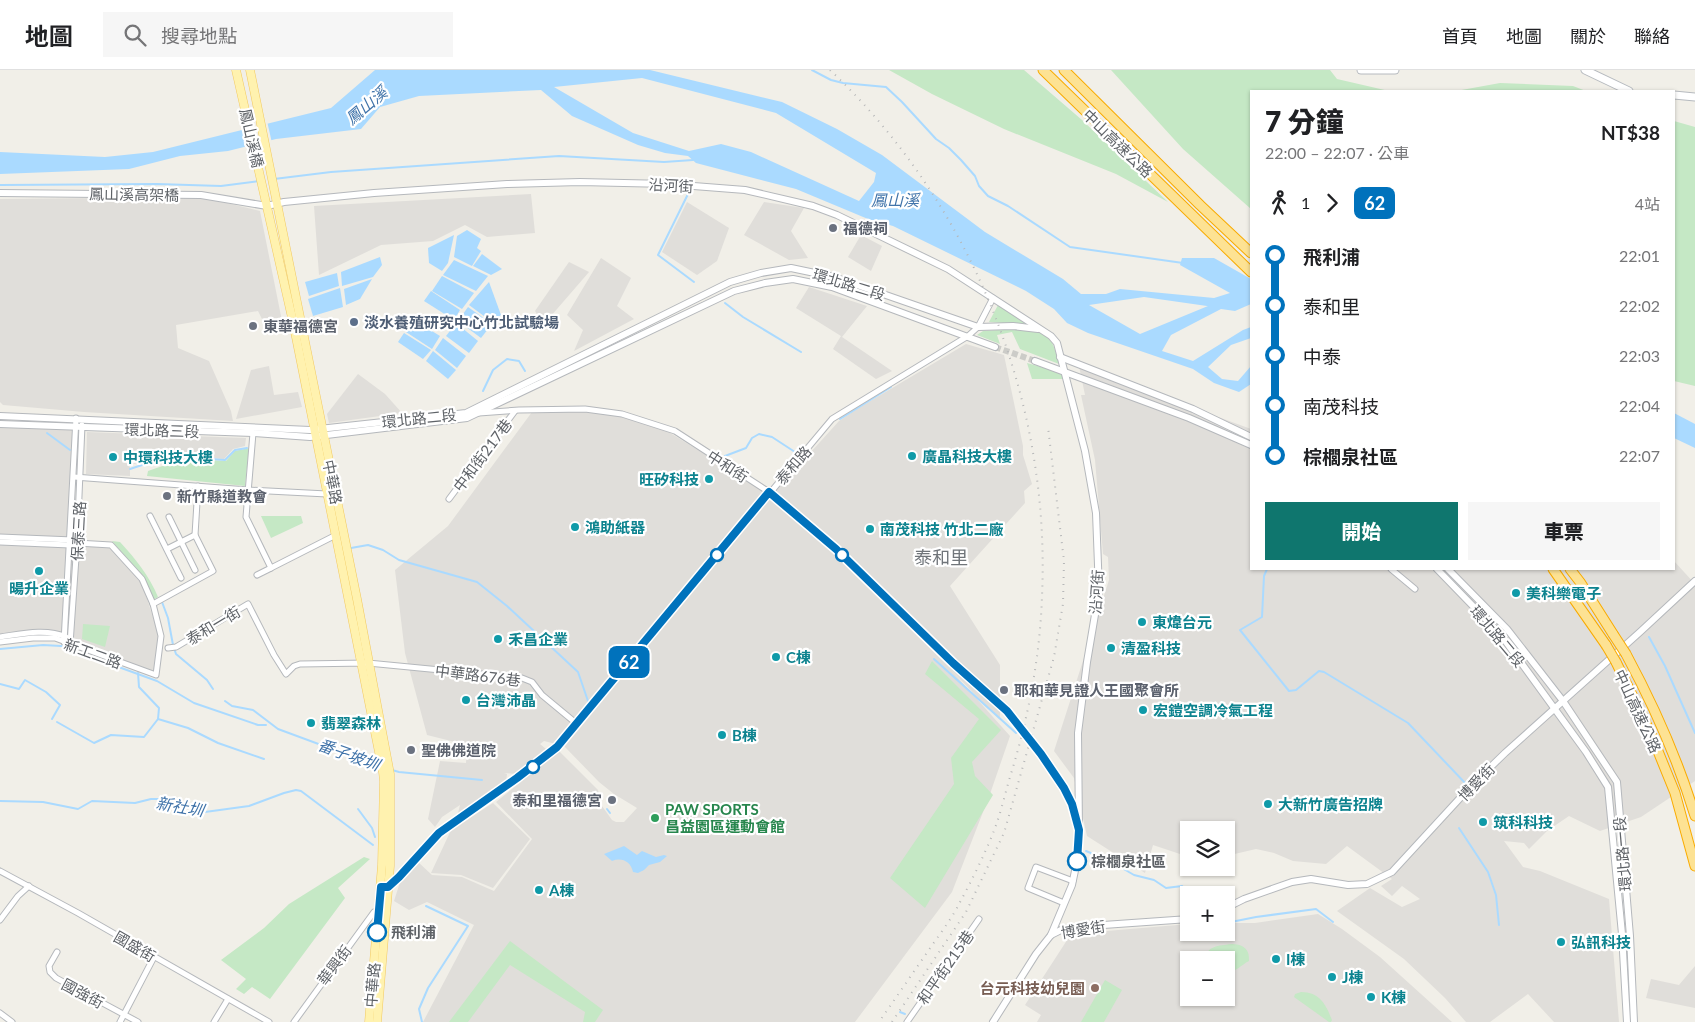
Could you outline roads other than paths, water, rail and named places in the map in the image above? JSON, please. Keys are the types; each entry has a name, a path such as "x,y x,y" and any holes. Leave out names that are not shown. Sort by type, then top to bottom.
{"highway":[{"name":"中山高速公路","path":"1043,70 1250,271"},
{"name":"中山高速公路","path":"1064,70 1250,252"},
{"name":"中山高速公路","path":"1554,570 1606,645 1651,734 1675,793 1695,866"},
{"name":"中山高速公路","path":"1571,570 1626,654 1644,687 1668,740 1695,816"}],"main road":[{"name":"鳳山溪橋","path":"236,70 267,206"},
{"name":"鳳山溪橋","path":"250,70 278,204"},
{"path":"1361,70 1395,70"},
{"path":"1585,70 1627,90"},
{"path":"1675,95 1695,97"},
{"name":"中華路","path":"278,204 324,432 386,773 387,859 377,1022"},
{"name":"中華路","path":"267,206 293,322 327,494 365,663"},
{"name":"中華路","path":"369,1022 379,912 384,887"}],"street":[{"name":"沿河街","path":"267,206 374,193 580,182 668,184 746,190 813,206 837,215 948,269 1042,329"},
{"name":"鳳山溪高架橋","path":"0,193 201,195 267,206"},
{"name":"環北路二段","path":"324,432 466,413 498,401 730,282 761,273 791,268 834,276 978,326 1013,326 1042,329"},
{"name":"環北路二段","path":"324,432 467,418 479,414 498,401 506,400 734,291 765,283 793,279 832,287 995,347"},
{"name":"泰和路","path":"384,887 399,877 439,833 557,747 832,419 968,336 978,326 993,298"},
{"path":"1042,329 1057,343 1060,357 1193,409 1250,437"},
{"name":"沿河街","path":"1060,357 1085,451 1095,504 1098,562 1099,591 1078,733 1079,830"},
{"path":"1036,361 1189,418 1250,445"},
{"path":"506,400 517,411"},
{"path":"498,401 501,412"},
{"name":"中和街","path":"479,414 585,409 622,414 675,432 769,492 836,549 953,663 1007,711"},
{"name":"中和街217巷","path":"448,499 517,411"},
{"name":"環北路三段","path":"0,416 314,433"},
{"name":"保泰三路","path":"67,641 78,543 79,419"},
{"name":"環北路三段","path":"0,424 253,433 324,432"},
{"name":"保泰三路","path":"67,641 74,477 79,427"},
{"path":"253,433 246,517 271,568"},
{"path":"74,477 327,494"},
{"path":"0,536 111,545 142,579 153,604 212,571 195,535 198,486"},
{"path":"150,516 181,578"},
{"path":"169,517 195,570"},
{"path":"167,548 195,535"},
{"path":"257,575 336,535"},
{"path":"0,542 71,542"},
{"path":"1392,570 1415,588"},
{"name":"環北路二段","path":"1438,570 1501,635 1554,708"},
{"name":"環北路二段","path":"1449,570 1507,629 1563,701"},
{"name":"博愛街","path":"1235,904 1292,882 1311,879 1348,885 1367,884 1392,872 1472,785 1695,580"},
{"name":"新工二路","path":"0,642 33,638 55,638 156,675 161,636 153,604"},
{"name":"泰和一街","path":"168,648 176,647 248,604 286,674 294,666 300,664 365,663"},
{"name":"新工二路","path":"0,637 29,633 57,633 67,641"},
{"name":"中華路676巷","path":"365,663 522,678 532,682 542,695 577,724"},
{"name":"環北路一段","path":"1563,701 1617,782 1630,936 1634,1022"},
{"name":"環北路一段","path":"1554,708 1586,752 1608,787 1621,924 1627,1022"},
{"path":"1041,754 1064,788 1072,804 1079,830 1077,861 1073,880 1050,935"},
{"path":"1064,903 1028,888 1036,867 1073,880"},
{"name":"國盛街","path":"0,871 269,1022"},
{"path":"0,920 18,896 29,886"},
{"name":"華興街","path":"294,1022 374,912 379,912"},
{"name":"和平街215巷","path":"907,1022 979,919"},
{"name":"博愛街","path":"993,1022 1050,935 1075,927 1180,920"},
{"name":"國強街","path":"57,952 49,966 50,972 56,978 138,1022"},
{"path":"120,1022 154,957"},
{"path":"214,1022 228,1000"},
{"path":"0,1013 12,1022"}],"water":[{"name":"鳳山溪","path":"375,70 650,70 782,102 837,129 882,155 985,232 1063,279 1081,294 1106,294 1120,289 1214,298 1230,293 1180,265 1182,258 1214,258 1250,278 1250,304 1235,311 1221,309 1171,335 1162,351 1193,361 1250,327 1250,338 1231,345 1208,367 1222,379 1238,381 1250,367 1250,385 1239,392 1214,383 1193,369 1088,333 1067,323 1054,309 1026,291 893,226 868,219 796,189 696,163 688,156 665,153 638,145 572,116 541,90 419,96 380,107 361,129 276,139 228,151 180,156 129,169 0,174 0,152 105,157 153,152 331,108","holes":["642,78 776,113 876,173 874,182 859,201 751,152 721,144 689,151 633,133 554,87","1144,297 1207,306 1140,334 1089,305"]},
{"path":"467,230 481,239 477,248 481,251 472,266 454,257 457,236"},
{"path":"454,235 448,263 442,271 429,263 428,248"},
{"path":"482,254 502,269 491,275 473,266"},
{"path":"380,257 382,265 373,277 342,286 341,272"},
{"path":"454,260 488,276 476,291 443,275"},
{"path":"337,273 339,286 309,296 305,282"},
{"path":"442,276 474,293 462,309 432,291"},
{"path":"372,279 360,299 346,305 344,289"},
{"path":"489,282 501,315 492,322 469,305"},
{"path":"340,288 343,307 313,316 308,299"},
{"path":"431,291 460,310 454,320 424,301"},
{"path":"468,307 492,324 481,338 458,321"},
{"path":"414,320 440,336 432,349 406,332"},
{"path":"456,323 478,341 469,353 446,336"},
{"path":"404,333 431,350 423,359 398,342"},
{"path":"443,338 466,356 457,368 435,350"},
{"path":"433,351 456,370 448,379 426,361"},
{"path":"1675,414 1695,424 1695,448 1675,438"},
{"path":"624,846 637,855 642,851 656,857 667,856 660,862 649,865 638,873 633,872 626,861 612,861 604,854"}],"waterway":[{"path":"812,70 831,80 843,83 886,87 936,139 961,160 975,176 979,186 988,196 1008,206 1070,247 1183,263"},
{"path":"274,179 331,172 559,156 664,162 693,160"},
{"path":"0,185 157,184 221,186 259,181"},
{"path":"688,194 658,255 694,282"},
{"path":"725,303 743,317 801,352"},
{"path":"483,391 493,370 507,359 519,361 525,371"},
{"path":"840,419 891,387"},
{"name":"番子坡圳","path":"47,433 70,450"},
{"path":"725,456 746,448 752,438 759,434 772,437 798,454"},
{"path":"130,469 169,456 225,460 235,450 247,448"},
{"path":"351,548 368,545 383,550 399,560 477,582 507,606 578,672 588,701"},
{"path":"1267,570 1264,576 1262,617 1240,630 1289,691 1296,690 1319,671 1324,672 1408,723 1467,785"},
{"name":"番子坡圳","path":"162,602 168,618 176,654 207,680 213,689"},
{"path":"1649,637 1665,666 1695,733"},
{"name":"新社圳","path":"0,649 43,645 61,646 157,681 194,703 258,725 266,725"},
{"name":"番子坡圳","path":"934,659 1016,733"},
{"path":"138,673 139,687 159,708 158,719 188,728 218,743 264,759"},
{"path":"0,684 19,689 25,680 46,692 60,705 52,719"},
{"name":"番子坡圳","path":"225,701 232,706 253,710 278,729 378,766"},
{"path":"57,722 94,743 111,735 144,737 158,719"},
{"name":"番子坡圳","path":"392,770 482,780"},
{"name":"新社圳","path":"0,801 43,802 78,809 92,801 135,803 160,799 205,812 249,806 296,790 301,791 373,845"},
{"path":"358,809 372,828 375,837"},
{"name":"番子坡圳","path":"607,809 610,813"},
{"path":"1459,828 1488,872 1496,895 1499,925"},
{"name":"番子坡圳","path":"1086,851 1110,861 1134,875 1154,880 1166,888 1180,886"},
{"name":"新社圳","path":"422,1022 419,1009 428,988 468,926 426,906"},
{"name":"番子坡圳","path":"1235,921 1316,909 1333,922"},
{"name":"新社圳","path":"900,1012 905,1014"}],"tunnel":[{"path":"995,347 1035,361"},
{"path":"1007,711 1041,754"}],"railway":[{"path":"830,70 880,123 924,181 962,244 993,310 1016,379 1033,450 1041,523 1042,596 1036,665 1022,733 997,822 978,867 953,914 879,1022"},
{"path":"892,1022 966,912 1004,833 1054,657 1063,604 1064,561 1048,427"}],"place":[{"name":"福德祠","path":"833,228"},
{"name":"淡水養殖研究中心竹北試驗場","path":"354,322"},
{"name":"東華福德宮","path":"253,326"},
{"name":"廣晶科技大樓","path":"912,456"},
{"name":"中環科技大樓","path":"113,457"},
{"name":"旺矽科技","path":"709,479"},
{"name":"新竹縣道教會","path":"167,496"},
{"name":"鴻助紙器","path":"575,527"},
{"name":"南茂科技 竹北二廠","path":"870,529"},
{"name":"暘升企業","path":"39,571"},
{"name":"美科樂電子","path":"1516,593"},
{"name":"東煒台元","path":"1142,622"},
{"name":"禾昌企業","path":"498,639"},
{"name":"清盈科技","path":"1111,648"},
{"name":"C棟","path":"776,657"},
{"name":"耶和華見證人王國聚會所","path":"1004,690"},
{"name":"台灣沛晶","path":"466,700"},
{"name":"宏鎧空調冷氣工程","path":"1143,710"},
{"name":"翡翠森林","path":"311,723"},
{"name":"B棟","path":"722,735"},
{"name":"聖佛佛道院","path":"411,750"},
{"name":"泰和里福德宮","path":"612,800"},
{"name":"大新竹廣告招牌","path":"1268,804"},
{"name":"PAW SPORTS 昌益園區運動會館","path":"655,818"},
{"name":"筑科科技","path":"1483,822"},
{"name":"棕櫚泉社區","path":"1077,861"},
{"name":"A棟","path":"539,890"},
{"name":"飛利浦","path":"377,932"},
{"name":"弘訊科技","path":"1561,942"},
{"name":"I棟","path":"1276,959"},
{"name":"J棟","path":"1332,977"},
{"name":"台元科技幼兒園","path":"1095,988"},
{"name":"K棟","path":"1371,997"}],"district":[{"name":"泰和里","path":"941,557"}]}
